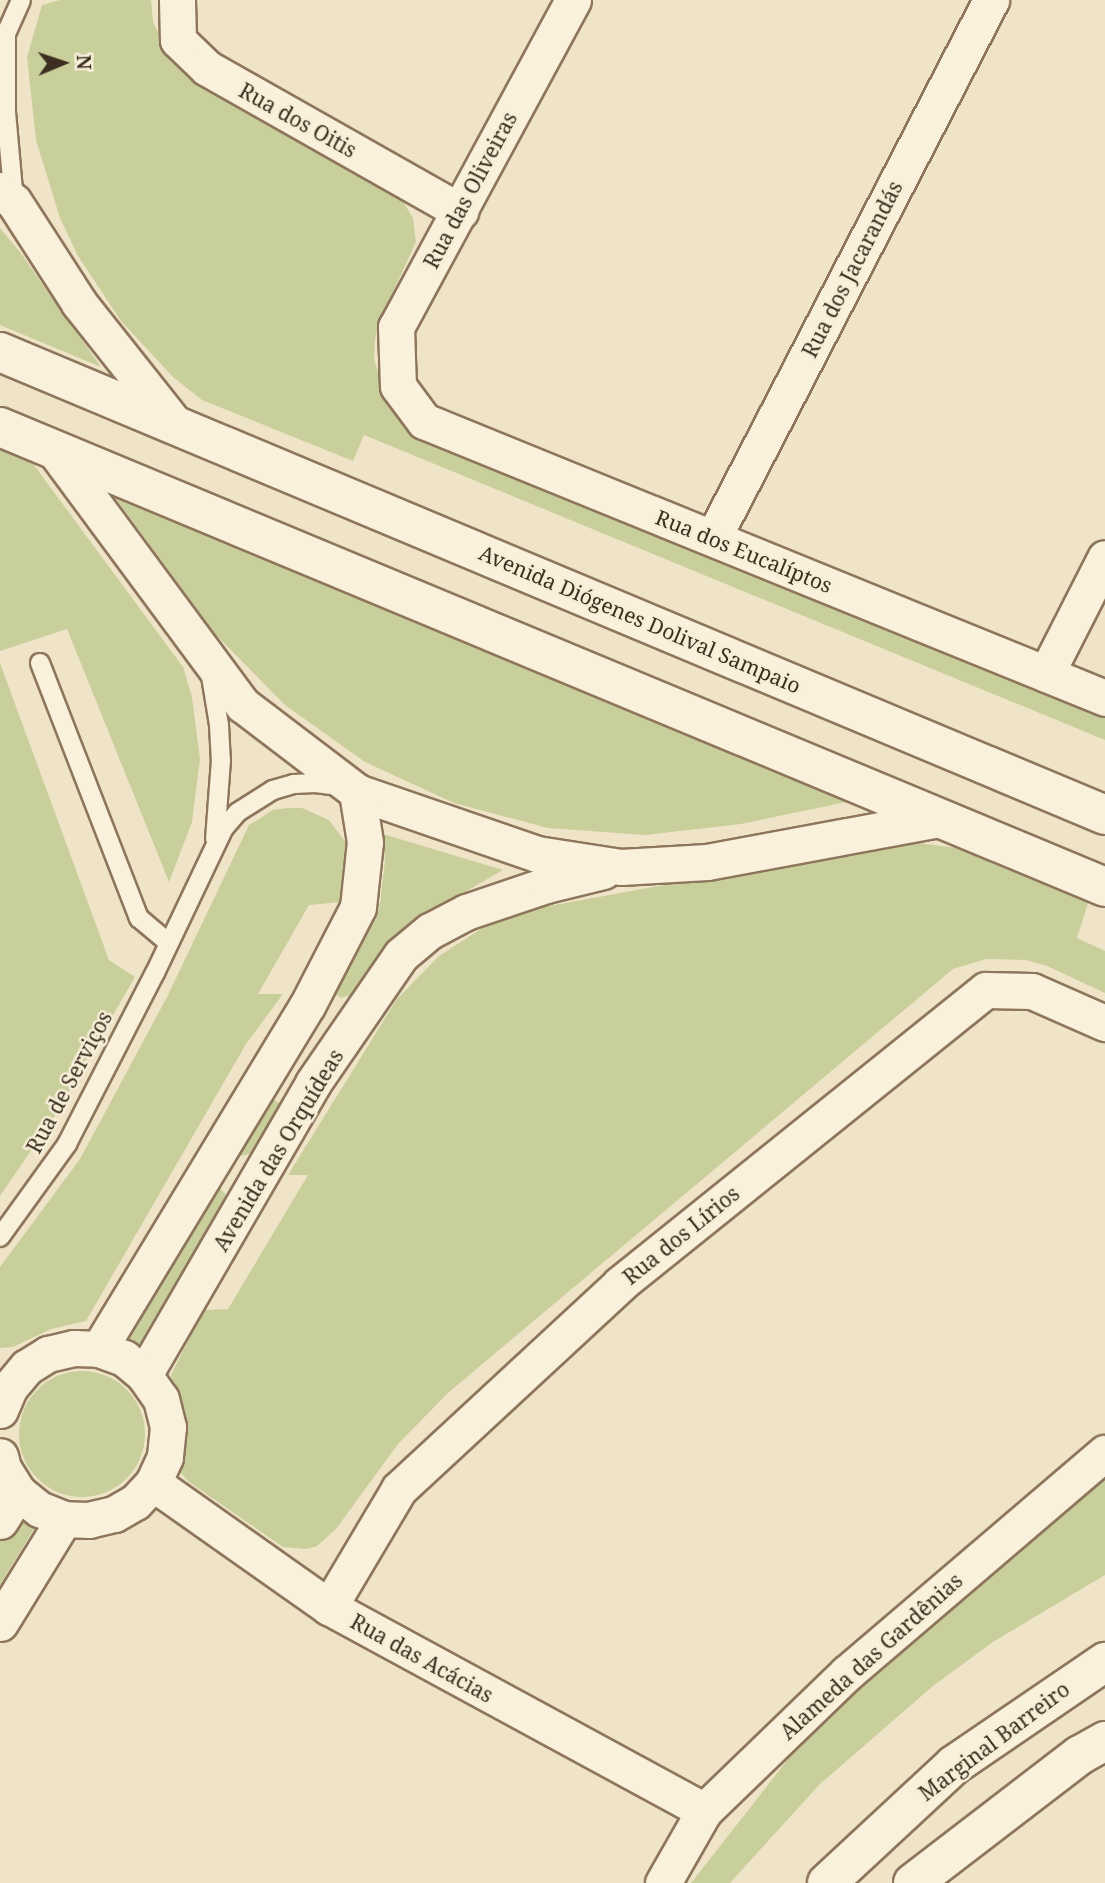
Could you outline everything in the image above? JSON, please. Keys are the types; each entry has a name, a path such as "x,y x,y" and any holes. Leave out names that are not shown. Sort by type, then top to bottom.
{"street":[{"name":"Rua dos Oitis","path":"177,0 178,40 207,68 460,211"},
{"name":"Rua das Oliveiras","path":"398,386 396,327 573,0"},
{"name":"Rua dos Jacarandás","path":"713,538 991,0"},
{"name":"Avenida Diógenes Dolival Sampaio","path":"7,196 79,303 174,423"},
{"name":"Avenida Diógenes Dolival Sampaio","path":"0,352 1105,815"},
{"name":"Rua dos Eucalíptos","path":"398,386 424,421 1105,698"},
{"path":"0,427 1105,887"},
{"path":"54,450 243,705 357,792 537,854 621,867 707,862 939,819"},
{"path":"1046,674 1105,558"},
{"path":"99,1349 307,1006 358,907 365,842 357,792"},
{"name":"Avenida das Orquídeas","path":"145,1375 313,1083 401,955 430,931 466,912 546,885 621,867"},
{"name":"Rua dos Lírios","path":"329,1607 400,1489 620,1284 986,990 1032,991 1105,1023"},
{"path":"307,1006 350,1031"},
{"path":"209,1166 251,1193"},
{"path":"0,1456 3,1468 18,1492 39,1508 64,1519 89,1520 114,1514 135,1502 153,1483 165,1457 168,1427 161,1399 145,1375 124,1358 99,1349 74,1348 48,1354 27,1367 3,1392"},
{"name":"Alameda das Gardênias","path":"663,1883 704,1811 847,1673 1105,1453"},
{"name":"Rua das Acácias","path":"153,1483 329,1607 704,1811"},
{"path":"0,1521 18,1492"},
{"path":"0,1623 64,1519"},
{"name":"Marginal Barreiro","path":"827,1883 954,1765 1105,1662"},
{"path":"913,1883 1080,1755 1105,1741"}],"lane":[{"path":"7,196 3,42 21,0"},
{"name":"Rua de Serviços","path":"206,654 218,713 221,760 214,846"},
{"path":"40,663 139,918 169,943"},
{"name":"Rua de Serviços","path":"0,1237 66,1144 169,943 214,846 238,812 273,790 294,784 315,783 357,792"}],"green space":[{"path":"60,0 151,0 153,22 170,58 399,195 413,218 416,242 380,320 375,339 374,359 385,395 1105,712 1105,740 364,435 353,461 202,400 173,377 121,321 78,256 60,218 36,140 27,57 42,5"},
{"path":"0,228 20,252 101,367 0,325"},
{"path":"0,445 31,461 183,667 192,697 200,759 192,822 169,882 67,629 0,651"},
{"path":"114,496 856,800 741,824 645,835 548,828 454,803 365,762 285,705 216,635"},
{"path":"0,663 109,960 135,977 56,1114 0,1196"},
{"path":"302,808 329,820 347,844 351,859 341,902 309,905 258,994 283,994 246,1044 86,1321 51,1329 13,1347 0,1348 0,1267 80,1159 167,997 249,825 273,810"},
{"path":"383,834 503,870 423,916 383,948 351,995 341,998 333,993 332,983 376,919 385,860"},
{"path":"904,841 956,848 1088,903 1077,938 1105,951 1105,993 1047,966 1026,960 986,959 953,969 449,1392 398,1444 336,1529 317,1546 306,1549 283,1547 189,1482 178,1470 183,1446 183,1420 171,1375 203,1310 228,1309 308,1175 288,1175 397,999 439,956 487,925 538,908"},
{"path":"267,1096 281,1104 253,1153 241,1156 237,1152"},
{"path":"218,1186 227,1196 141,1345 125,1341 123,1337"},
{"path":"82,1371 106,1376 126,1390 140,1410 145,1434 140,1458 126,1478 106,1492 82,1497 58,1492 38,1478 24,1458 19,1434 24,1410 38,1390 58,1376"},
{"path":"1105,1471 1105,1575 993,1642 933,1686 820,1784 730,1883 691,1883 789,1758 852,1690"},
{"path":"19,1514 33,1520 35,1527 0,1585 0,1537"}]}
